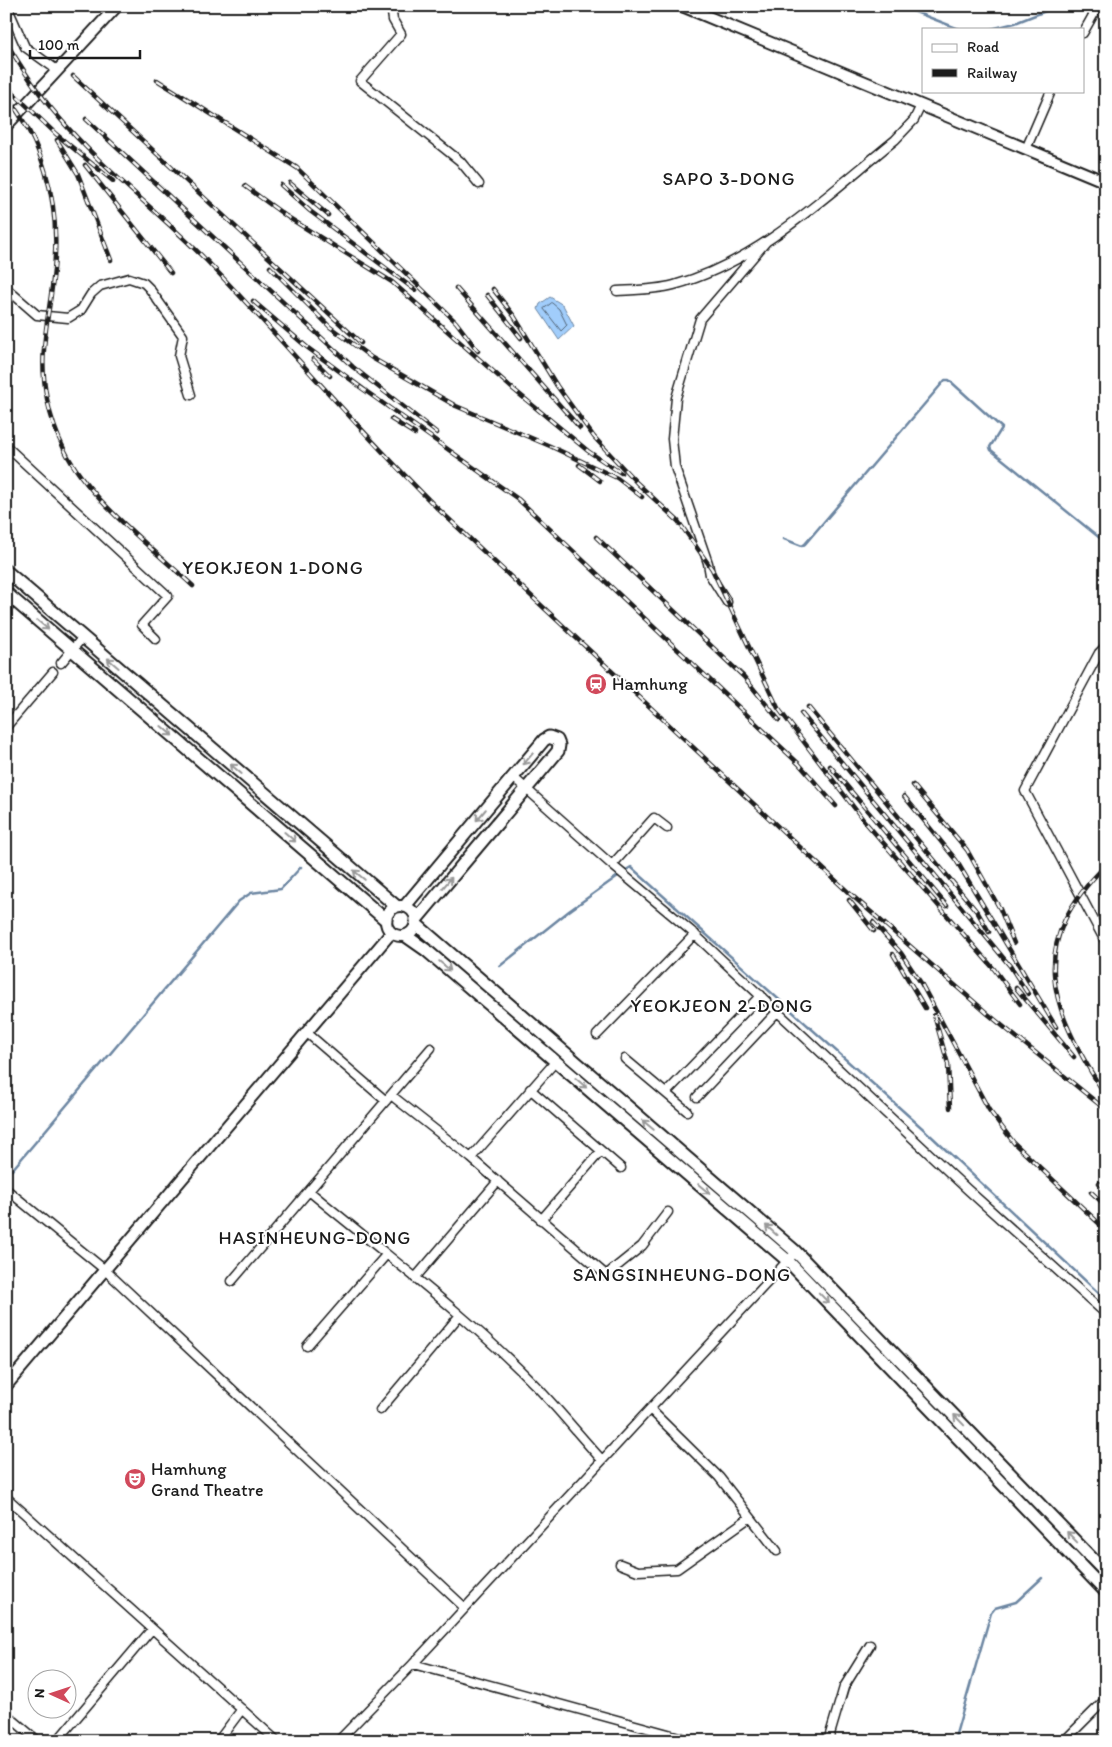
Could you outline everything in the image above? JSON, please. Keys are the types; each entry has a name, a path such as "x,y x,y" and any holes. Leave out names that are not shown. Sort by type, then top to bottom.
{"main road":[{"path":"6,571 401,906 544,740 549,737 557,740 559,745 558,751 416,922 792,1256 1106,1572"},
{"path":"6,593 386,920"},
{"path":"406,936 426,950 556,1061 792,1256 1106,1592"}],"street":[{"path":"7,6 25,47 57,70"},
{"path":"6,126 116,6"},
{"path":"391,6 393,20 401,34 360,81 460,161 479,184"},
{"path":"682,6 1106,182"},
{"path":"1084,31 1096,10"},
{"path":"1026,149 1051,92"},
{"path":"617,291 660,288 685,282 722,266 766,242 895,140 914,120 921,105"},
{"path":"727,602 710,575 708,564 677,476 672,444 674,408 677,390 700,320 766,242"},
{"path":"6,288 37,315 68,318 81,310 91,294 100,286 115,280 129,278 144,283 182,336 179,356 191,396"},
{"path":"6,446 168,596 142,625 156,639"},
{"path":"61,663 83,637"},
{"path":"1105,938 1025,791 1071,702 1106,646"},
{"path":"6,727 53,672"},
{"path":"513,777 612,865 695,934 968,1190 1106,1314"},
{"path":"612,865 654,818 667,828"},
{"path":"401,906 412,910 416,922 406,936 391,933 386,920 388,913 401,906"},
{"path":"6,1386 391,933"},
{"path":"597,1035 695,934"},
{"path":"666,1093 761,995"},
{"path":"697,1097 778,1011"},
{"path":"306,1032 388,1098 471,1158 606,1275 642,1246 668,1212"},
{"path":"232,1281 431,1048"},
{"path":"625,1059 687,1111"},
{"path":"471,1158 556,1061"},
{"path":"530,1089 621,1168"},
{"path":"542,1220 601,1150"},
{"path":"415,1278 498,1181"},
{"path":"6,1189 104,1270 464,1607"},
{"path":"309,1192 460,1316 537,1387 602,1460"},
{"path":"307,1346 386,1255"},
{"path":"338,1741 347,1737 464,1607 792,1256"},
{"path":"380,1410 460,1316"},
{"path":"650,1409 719,1477 749,1518 778,1551"},
{"path":"6,1497 277,1741"},
{"path":"620,1564 638,1571 677,1569 749,1518"},
{"path":"57,1741 152,1629"},
{"path":"828,1741 844,1687 870,1645"},
{"path":"413,1664 694,1741"},
{"path":"1064,1741 1106,1699"},
{"path":"218,1741 242,1709"},
{"path":"6,1714 38,1741"}],"water":[{"path":"550,297 563,305 574,326 559,340 538,309 540,304"}],"waterway":[{"path":"900,6 956,28"},
{"path":"995,28 1015,23 1058,6"},
{"path":"784,539 802,546 805,544 945,380 949,380 1002,428 990,447 991,450 1106,543"},
{"path":"12,1170 239,901 251,893 281,889 301,867"},
{"path":"626,870 631,867 930,1135 1106,1300"},
{"path":"500,966 569,911 618,876"},
{"path":"954,1741 991,1613 995,1608 1016,1602 1042,1578"}],"railway":[{"path":"6,42 23,70 49,106 73,134 207,261 377,447 436,507 848,892 988,1014 1106,1110"},
{"path":"73,76 361,343"},
{"path":"157,80 297,168 456,322 478,351"},
{"path":"6,86 56,134 113,181"},
{"path":"6,96 19,113 38,151 45,171 54,212 54,267 43,362 47,400 54,425 64,449 75,468 104,504 193,586"},
{"path":"86,119 353,367 437,433"},
{"path":"57,140 78,174 111,260"},
{"path":"85,165 171,273"},
{"path":"290,183 328,215"},
{"path":"281,185 310,211 415,290"},
{"path":"245,186 286,216 392,282 513,389 588,451 621,473"},
{"path":"270,267 330,327 372,358 456,406 550,446 617,478 642,497"},
{"path":"456,288 580,428"},
{"path":"493,289 514,316 557,386 594,437 637,483 678,521 712,569 778,708 865,822 994,969 1020,1004"},
{"path":"487,295 521,338"},
{"path":"253,301 308,348 366,391"},
{"path":"313,359 330,376"},
{"path":"360,387 518,499 799,764 836,806"},
{"path":"391,419 415,434"},
{"path":"579,465 600,481"},
{"path":"596,537 744,677 779,720"},
{"path":"808,707 978,913 989,932"},
{"path":"801,713 1010,966 1028,994"},
{"path":"830,766 947,906"},
{"path":"913,785 967,850 1000,909 1014,943"},
{"path":"904,796 956,860 1056,1027"},
{"path":"1101,1088 1068,1028 1058,1001 1054,974 1056,947 1064,921 1081,893 1106,865"},
{"path":"849,900 874,931"},
{"path":"873,922 901,953 921,983 989,1110 1014,1143 1106,1230"},
{"path":"893,954 925,1008"},
{"path":"1016,988 1074,1057"},
{"path":"934,1015 948,1064 950,1108"},
{"path":"1099,1183 1106,1189"},
{"path":"1091,1192 1106,1206"}],"place":[{"name":"Hamhung","path":"596,684"},
{"name":"Hamhung Grand Theatre","path":"135,1479"}],"district":[{"name":"SAPO 3-DONG","path":"729,178"},
{"name":"YEOKJEON 1-DONG","path":"273,567"},
{"name":"YEOKJEON 2-DONG","path":"722,1005"},
{"name":"HASINHEUNG-DONG","path":"315,1237"},
{"name":"SANGSINHEUNG-DONG","path":"682,1274"}]}
